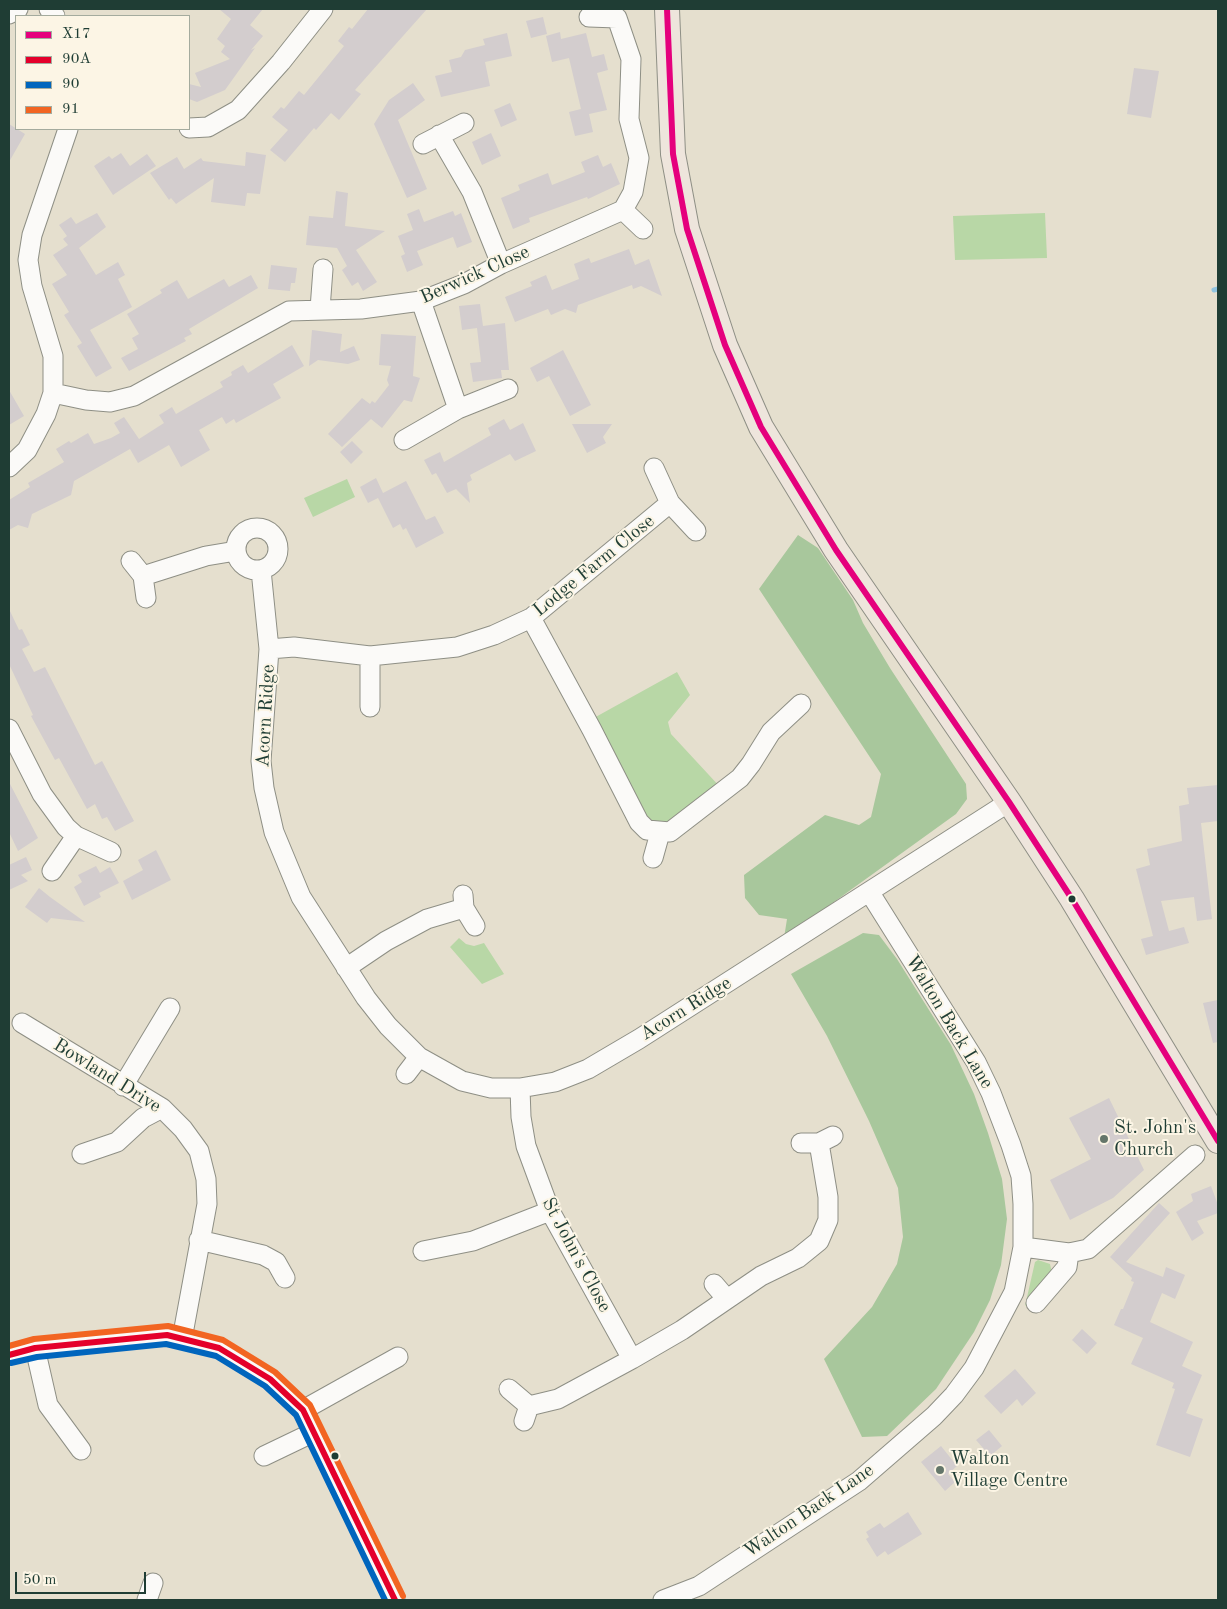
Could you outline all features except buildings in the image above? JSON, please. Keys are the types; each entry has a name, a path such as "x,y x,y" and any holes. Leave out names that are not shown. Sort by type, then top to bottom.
{"main road":[{"path":"667,9 673,154 687,229 725,345 761,427 836,550 1010,802 1072,899 1218,1140"}],"street":[{"path":"9,14 18,9"},
{"path":"190,128 208,127 238,110 281,62 323,9"},
{"path":"590,17 621,13 630,59 629,119 639,158 634,192 623,210 643,230"},
{"path":"464,123 431,140 472,192 501,264"},
{"path":"9,467 27,450 46,414 53,393 53,356 32,286 28,260 32,235 68,130"},
{"name":"Berwick Close","path":"53,393 86,400 110,402 134,396 272,319 289,312 320,309 361,309 421,301 464,284 501,264 623,210"},
{"path":"320,309 323,269"},
{"path":"421,301 458,409"},
{"path":"404,440 458,409 508,389"},
{"name":"Lodge Farm Close","path":"654,468 670,503 696,531"},
{"name":"Lodge Farm Close","path":"269,649 294,647 370,656 457,647 494,635 531,618 670,503"},
{"path":"252,529 262,529 269,532 275,539 277,549 276,558 270,566 261,570 252,570 244,566 238,559 236,551 238,541 243,533 252,529"},
{"path":"143,576 206,556 236,551"},
{"path":"131,561 143,576 146,598"},
{"name":"Acorn Ridge","path":"261,570 269,649 261,761 264,788 274,832 302,897 346,968 388,1026 419,1057 462,1081 491,1088 520,1088 555,1082 588,1068 639,1039 1010,802"},
{"path":"531,618 586,734 639,822 647,830 670,832 740,778 771,732 801,704"},
{"path":"370,656 370,707"},
{"path":"10,736 42,794 76,836 111,852"},
{"path":"653,858 660,832"},
{"path":"52,870 76,836"},
{"name":"Walton Back Lane","path":"663,1600 699,1586 859,1480 934,1416 954,1395 974,1368 1014,1292 1023,1247 1024,1204 1021,1176 992,1093 976,1062 870,893"},
{"path":"346,968 386,940 463,901 475,926"},
{"path":"123,1086 170,1008"},
{"name":"Bowland Drive","path":"22,1023 162,1108 183,1129 199,1151 206,1179 207,1204 182,1339"},
{"path":"406,1074 419,1057"},
{"name":"St John's Close","path":"520,1088 521,1117 526,1146 550,1212 632,1358"},
{"path":"82,1154 117,1142 143,1118 162,1108"},
{"path":"509,1390 527,1413 558,1400 682,1330 726,1298 761,1276 798,1258 819,1241 828,1220 828,1197 818,1141"},
{"path":"1023,1247 1069,1253 1088,1249 1195,1155"},
{"path":"423,1251 473,1241 550,1212"},
{"path":"200,1240 263,1255 276,1262 285,1278"},
{"path":"1036,1303 1067,1266 1069,1253"},
{"path":"714,1284 726,1298"},
{"path":"9,1355 35,1348 167,1335 219,1348 270,1379 304,1410 395,1600"},
{"path":"35,1348 48,1405 81,1450"},
{"path":"304,1410 398,1357"},
{"path":"264,1456 314,1432"}],"green space":[{"path":"1045,213 1047,258 955,260 953,216"},
{"path":"347,479 355,497 313,517 304,498"},
{"path":"798,535 818,548 853,600 863,623 890,668 966,784 967,799 956,814 784,938 787,919 759,915 745,898 744,875 825,815 859,825 871,817 881,774 759,589"},
{"path":"677,672 690,695 668,722 671,734 721,788 668,826 647,825 592,719"},
{"path":"863,933 879,935 897,959 951,1045 974,1094 988,1133 1002,1179 1007,1219 1001,1265 990,1300 974,1332 936,1389 887,1436 862,1437 824,1359 872,1307 897,1264 903,1237 898,1188 869,1121 827,1036 791,974"},
{"path":"459,938 466,944 474,946 484,943 504,974 482,984 450,947"},
{"path":"1038,1260 1050,1264 1053,1278 1025,1306 1035,1262"}],"waterway":[{"path":"1214,290 1218,289"}],"transit line":[{"name":"X17","path":"667,9 673,154 687,229 725,345 761,427 836,550 1009,802 1072,899 1218,1141"},
{"name":"91","path":"9,1346 34,1339 168,1326 223,1340 275,1372 310,1405 403,1596"},
{"name":"90A","path":"9,1355 35,1348 167,1335 219,1348 270,1379 303,1410 395,1600"},
{"name":"90","path":"11,1363 37,1357 166,1344 216,1356 265,1386 296,1415 385,1600"}],"place":[{"name":"St. John's Church","path":"1104,1139"},
{"name":"Walton Village Centre","path":"940,1470"}]}
